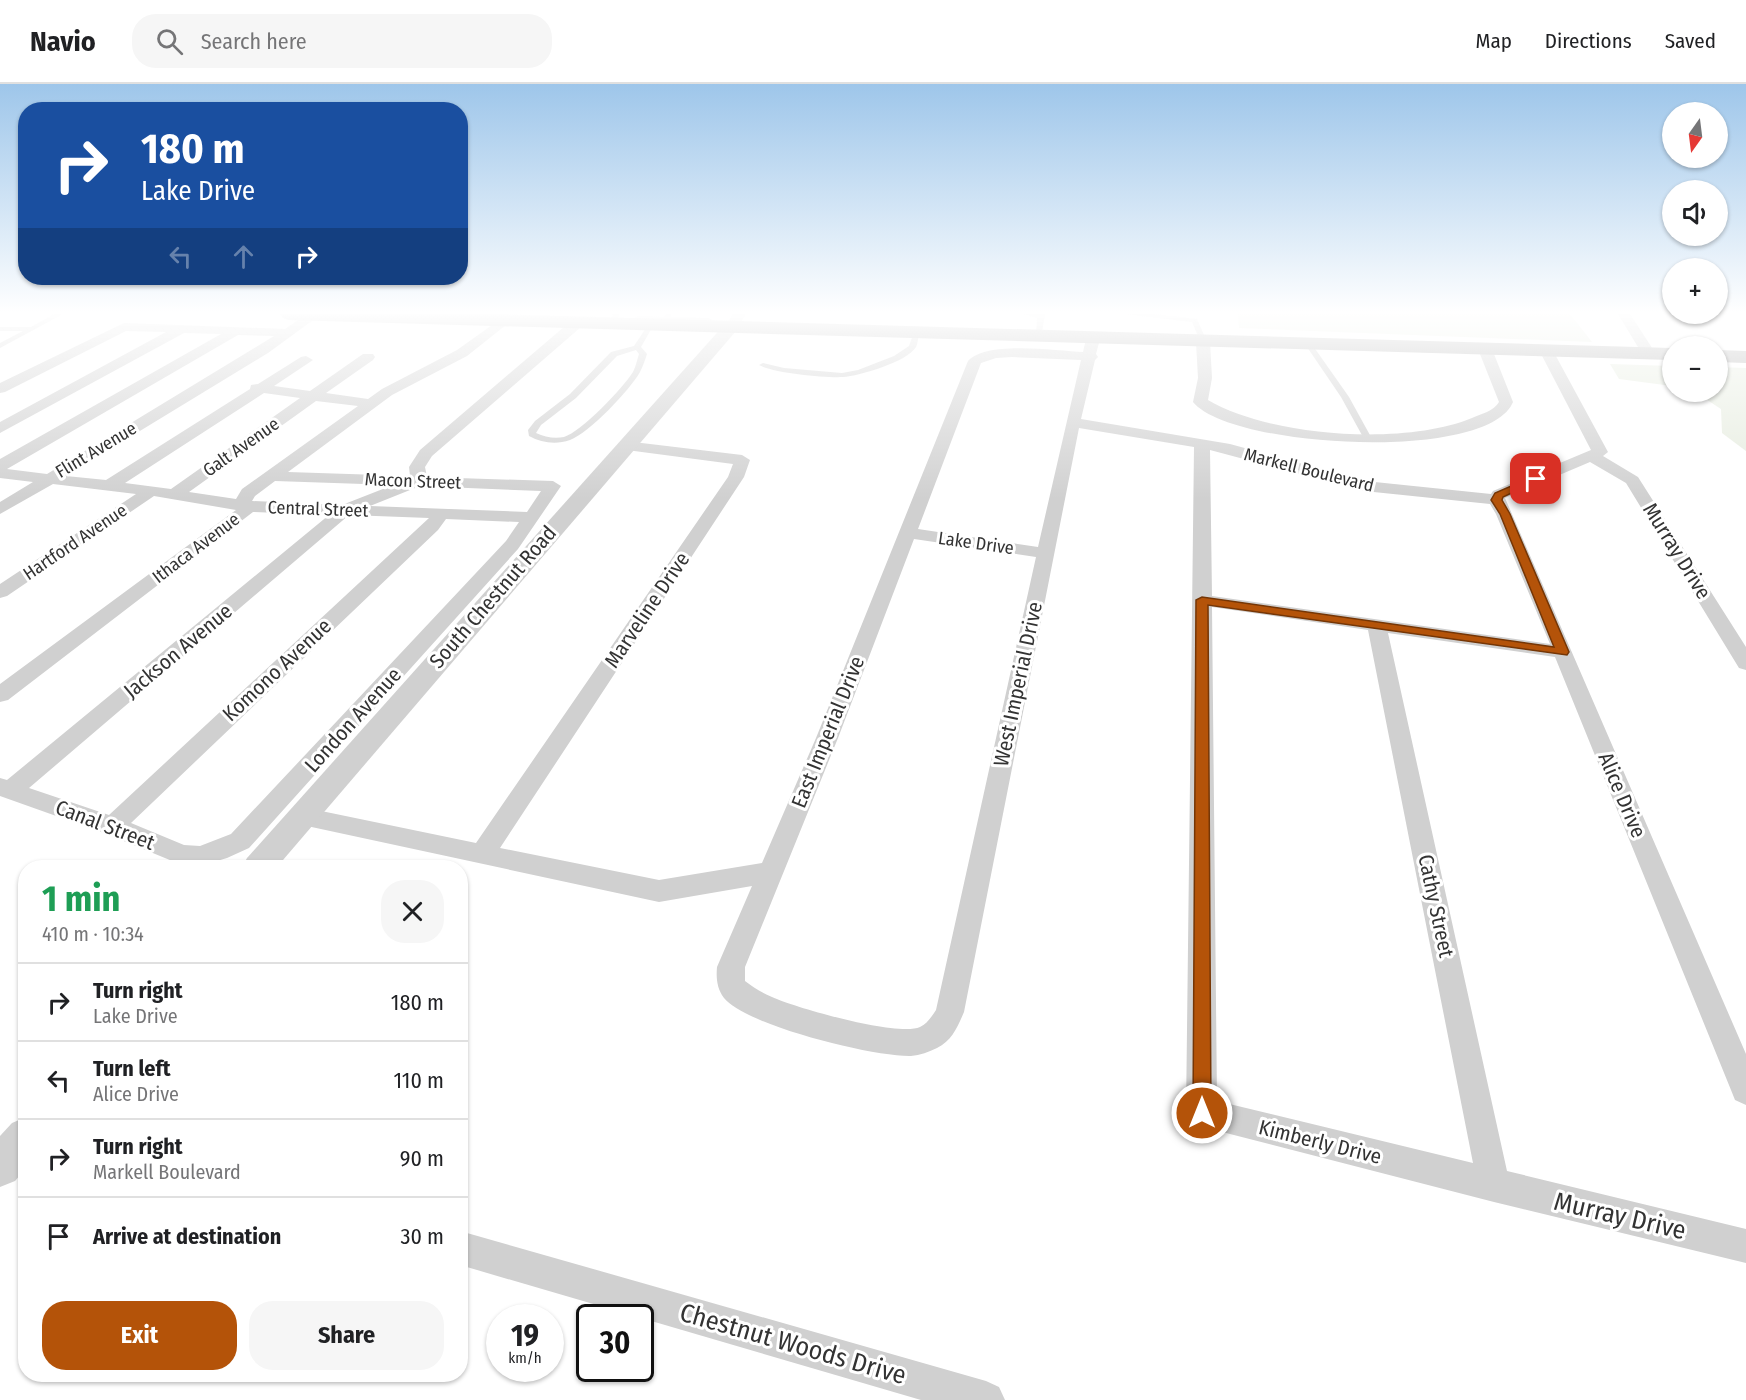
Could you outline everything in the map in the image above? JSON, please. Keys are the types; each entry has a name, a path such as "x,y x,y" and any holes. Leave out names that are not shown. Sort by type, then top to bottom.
{"street":[{"path":"0,389 27,375"},
{"path":"0,428 97,375"},
{"path":"0,466 158,375"},
{"name":"Flint Avenue","path":"0,509 219,375"},
{"name":"Hartford Avenue","path":"110,486 281,375"},
{"name":"Galt Avenue","path":"174,495 343,375"},
{"name":"Ithaca Avenue","path":"0,695 245,511 242,504 249,493 370,404 418,375"},
{"path":"345,510 419,481 417,467 426,453 516,375"},
{"name":"South Chestnut Road","path":"264,860 625,446 678,375"},
{"name":"East Imperial Drive","path":"950,1012 944,1026 932,1036 914,1042 895,1041 796,1020 767,1010 742,997 734,988 730,978 731,967 772,872 971,375"},
{"name":"West Imperial Drive","path":"950,1012 1045,553 1085,375"},
{"name":"Markell Boulevard","path":"1205,375 1200,402 1207,408 1244,421 1279,429 1327,436 1367,437 1422,436 1473,424 1505,406 1506,402 1496,375"},
{"path":"1496,500 1499,495 1600,452 1560,375"},
{"path":"210,381 370,404"},
{"name":"Markell Boulevard","path":"1073,422 1202,443 1352,484 1496,500"},
{"name":"Kimberly Drive","path":"1202,443 1202,1113 1494,1186"},
{"name":"Marveline Drive","path":"482,854 736,477 742,460 625,446"},
{"name":"Murray Drive","path":"1591,456 1632,480 1746,663"},
{"name":"Central Street","path":"0,473 242,504 530,518"},
{"name":"Macon Street","path":"272,476 553,486"},
{"name":"London Avenue","path":"211,853 240,841 255,827 512,544 553,486"},
{"name":"Hartford Avenue","path":"0,592 151,492"},
{"name":"Alice Drive","path":"1496,500 1505,514 1746,1090"},
{"name":"Jackson Avenue","path":"5,789 345,510"},
{"name":"Komono Avenue","path":"113,826 432,526 441,514"},
{"name":"Lake Drive","path":"908,533 1045,553"},
{"path":"1202,600 1563,652"},
{"name":"Cathy Street","path":"1377,626 1494,1186"},
{"name":"Canal Street","path":"5,789 113,826 182,855 200,856 211,853"},
{"path":"302,816 659,891 772,872"},
{"path":"0,1166 18,1146"},
{"name":"Murray Drive","path":"1494,1186 1746,1246"},
{"name":"Chestnut Woods Drive","path":"468,1250 986,1400"}],"lane":[{"path":"593,375 573,396 538,423 532,430 532,434 539,439 554,441 575,435 634,375"},
{"path":"1330,375 1367,437"}],"shaded area":[{"path":"1617,375 1662,375 1662,385 1619,379"},
{"path":"1728,375 1746,375 1746,451 1722,433 1721,409 1710,402 1728,402"}],"route":[{"path":"1202,1113 1202,600 1563,652 1505,514 1496,500 1499,495 1536,479"}]}
